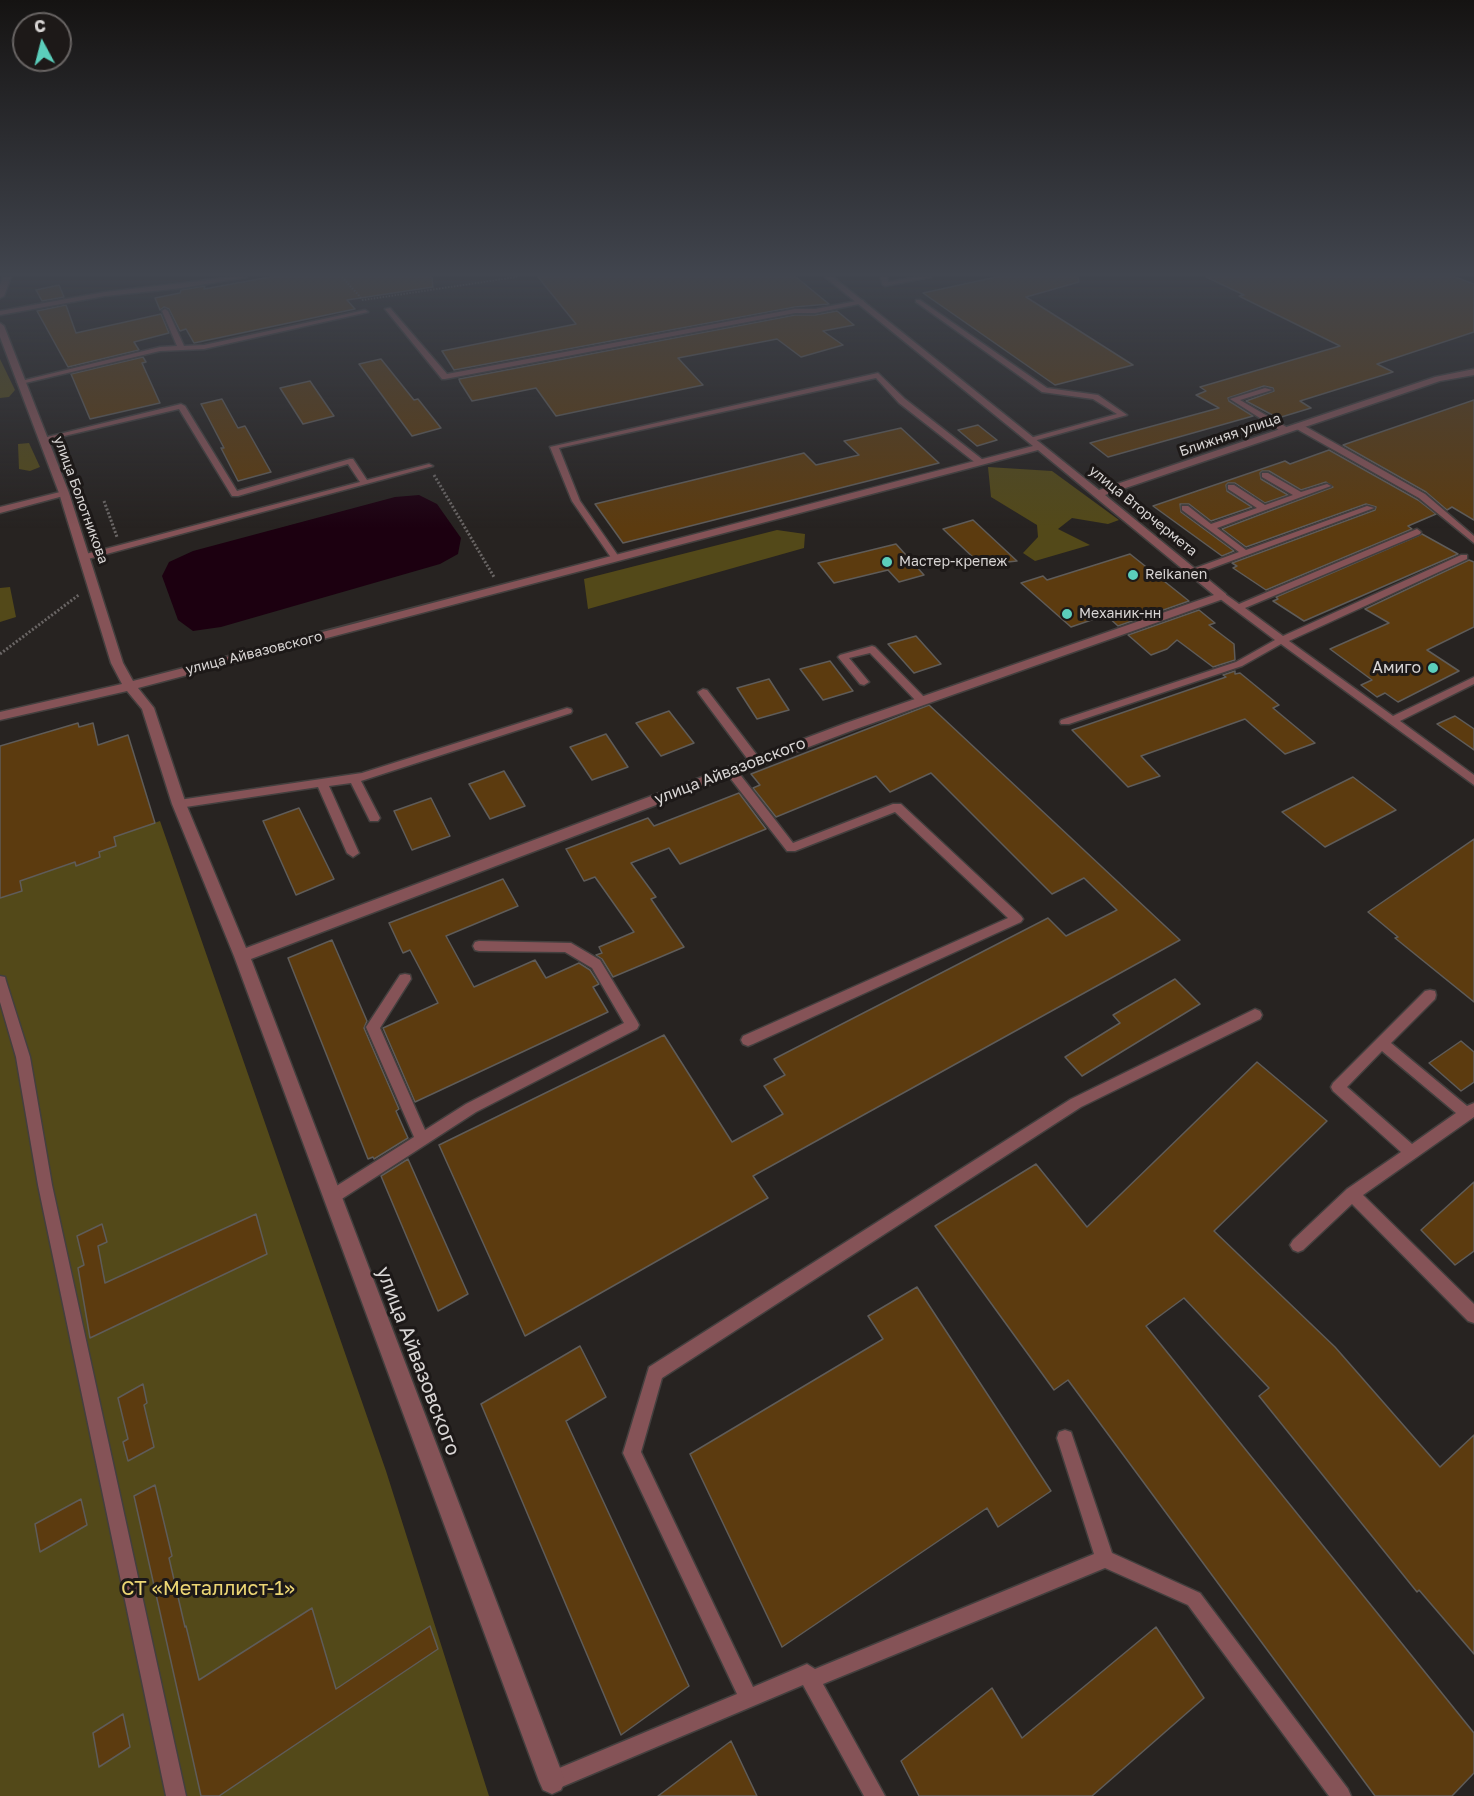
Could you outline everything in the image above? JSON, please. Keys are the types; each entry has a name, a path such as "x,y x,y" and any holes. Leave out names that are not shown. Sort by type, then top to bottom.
{"street":[{"name":"улица Болотникова","path":"13,361 64,493 117,663 129,685"},
{"name":"улица Вторчермета","path":"934,361 1222,596"},
{"name":"Ближняя улица","path":"1098,494 1438,379 1474,372"},
{"name":"улица Айвазовского","path":"0,716 501,590 615,557 980,462 1037,444"},
{"name":"улица Айвазовского","path":"242,956 731,771 922,701 1222,596"},
{"name":"улица Айвазовского","path":"129,685 148,708 179,804 242,956 552,1781"}],"lane":[{"path":"21,382 110,361"},
{"path":"431,361 445,377 530,361"},
{"path":"1003,361 1045,390 1095,397 1123,415 1037,444"},
{"path":"615,557 576,501 554,447 878,375 902,401 980,462"},
{"path":"1268,390 1234,399 1285,430"},
{"path":"43,439 181,406 235,494 350,461 365,483"},
{"path":"1298,426 1422,496 1474,540"},
{"path":"85,557 429,466"},
{"path":"1265,475 1299,495"},
{"path":"1210,526 1327,486"},
{"path":"1231,487 1264,508"},
{"path":"0,510 64,493"},
{"path":"1185,508 1245,553"},
{"path":"1193,572 1370,508"},
{"path":"1238,608 1417,532"},
{"path":"1065,722 1239,664 1282,640 1464,557"},
{"name":"улица Вторчермета","path":"1222,596 1474,781"},
{"path":"864,682 843,657 872,648 922,701"},
{"path":"1392,721 1474,680"},
{"path":"703,692 756,762"},
{"path":"179,804 354,778 567,711"},
{"path":"731,771 791,848 897,807 1017,919 748,1041"},
{"path":"354,778 374,818"},
{"path":"322,783 353,853"},
{"path":"332,1197 471,1108 632,1025 596,964 567,947 479,946"},
{"path":"405,979 373,1027 422,1140"},
{"path":"0,981 22,1057 45,1185 176,1796"},
{"path":"1411,1152 1338,1087 1430,995"},
{"path":"749,1699 632,1453 655,1373 1076,1103 1255,1015"},
{"path":"1298,1245 1353,1194 1470,1112 1382,1043"},
{"path":"1353,1194 1474,1315"},
{"path":"1065,1438 1105,1559"},
{"path":"811,1680 1105,1559 1194,1599 1341,1796"},
{"path":"552,1781 807,1674 875,1796"}],"path":[{"path":"429,466 501,590"},
{"path":"104,501 121,548"},
{"path":"0,654 94,584"}],"green space":[{"path":"1,361 15,390 9,397 0,398"},
{"path":"29,443 40,467 30,471 19,469 18,444"},
{"path":"988,467 1052,471 1119,520 1108,524 1072,518 1058,529 1090,545 1035,561 1023,553 1038,537 1037,525 991,497"},
{"path":"777,530 805,534 804,548 588,609 584,579"},
{"path":"10,587 16,617 0,622 0,588"},
{"name":"СТ «Металлист-1»","path":"160,821 386,1471 489,1796 0,1796 0,867 41,874 75,862 77,866 100,857 99,852 116,846 113,837"}],"shaded area":[{"path":"419,495 437,504 461,538 458,554 440,564 221,627 193,631 178,620 162,576 169,562 193,551 395,497"}],"building":[{"path":"65,361 94,361 68,367"},
{"path":"127,361 145,361 142,363 160,403 90,419 71,374"},
{"path":"382,361 414,400 418,399 441,428 412,436 359,364"},
{"path":"448,361 504,361 454,370"},
{"path":"554,361 681,361 703,385 556,416 536,388 472,401 459,379"},
{"path":"1020,361 1126,361 1133,365 1055,385"},
{"path":"1289,361 1387,361 1377,364 1393,372 1300,401 1311,408 1278,418 1246,401 1274,391 1273,388 1264,386 1228,398 1229,401 1253,416 1108,457 1090,443 1219,408 1196,395 1206,391 1200,387"},
{"path":"310,381 334,416 303,424 280,388"},
{"path":"222,399 238,428 245,426 271,472 238,481 201,404"},
{"path":"1474,400 1474,520 1452,507 1447,510 1426,492 1343,445"},
{"path":"978,425 997,440 977,446 958,430"},
{"path":"901,428 939,463 623,543 595,504 804,453 816,465 859,455 844,441"},
{"path":"1329,450 1418,500 1436,514 1408,526 1412,529 1266,590 1233,568 1237,566 1232,563 1375,510 1376,507 1366,504 1246,547 1222,529 1333,487 1326,482 1301,490 1269,471 1262,471 1261,479 1288,495 1265,503 1235,483 1228,483 1227,491 1252,507 1211,521 1189,504 1180,504 1181,512 1234,551 1222,556 1153,506 1285,461 1290,464"},
{"path":"973,520 1017,561 988,564 977,561 943,529"},
{"path":"1422,534 1458,554 1304,621 1273,601 1278,599 1276,597"},
{"path":"896,544 924,575 899,582 888,570 834,583 818,563"},
{"path":"1130,554 1189,601 1118,626 1106,615 1071,627 1021,583 1043,576 1047,580"},
{"path":"1469,560 1474,562 1474,627 1427,650 1459,671 1398,702 1385,693 1377,697 1361,685 1372,680 1330,649 1389,623 1365,609"},
{"path":"1199,610 1215,623 1209,625 1234,644 1235,660 1213,667 1177,640 1167,649 1151,655 1128,635"},
{"path":"916,636 941,664 914,673 888,644"},
{"path":"830,661 853,691 823,700 800,669"},
{"path":"1235,671 1235,674 1240,673 1279,705 1273,708 1315,743 1285,754 1245,719 1141,756 1160,776 1128,787 1072,730 1226,677 1223,675"},
{"path":"769,679 789,710 757,719 737,688"},
{"path":"929,705 1180,940 753,1176 768,1198 525,1336 439,1145 664,1035 732,1142 783,1114 764,1086 785,1075 774,1059 1048,918 1066,936 1117,910 1084,878 1052,894 931,773 890,792 876,776 776,817 753,788 760,785 751,774"},
{"path":"669,711 694,743 661,756 636,723"},
{"path":"1455,716 1474,729 1474,750 1437,724"},
{"path":"78,723 79,727 93,723 98,745 128,735 155,823 114,837 116,846 99,852 100,857 76,866 75,862 20,881 22,891 0,898 0,746"},
{"path":"606,734 628,767 592,780 570,747"},
{"path":"504,771 525,806 490,819 469,784"},
{"path":"1353,777 1396,810 1325,847 1282,812"},
{"path":"739,793 766,829 680,864 669,848 631,863 656,897 651,899 684,947 613,977 602,959 596,955 602,953 599,947 634,932 595,877 584,881 566,849 648,818 654,826"},
{"path":"431,798 450,836 412,850 394,811"},
{"path":"299,808 334,879 296,895 263,821"},
{"path":"1474,839 1474,1002 1395,938 1398,937 1368,912"},
{"path":"503,879 518,906 446,936 474,987 535,960 546,978 579,963 590,970 599,984 593,987 608,1012 415,1102 383,1028 438,1003 410,950 403,953 389,923"},
{"path":"332,940 367,1021 364,1028 399,1109 396,1111 408,1138 374,1159 373,1157 368,1159 288,958"},
{"path":"1175,979 1200,1004 1082,1076 1065,1057 1120,1023 1113,1015"},
{"path":"1461,1041 1474,1052 1474,1082 1461,1091 1429,1063"},
{"path":"1257,1062 1327,1121 1214,1231 1335,1347 1440,1467 1474,1435 1474,1654 1419,1590 1417,1592 1259,1396 1269,1388 1184,1298 1146,1326 1474,1733 1474,1773 1452,1796 1375,1796 1068,1380 1054,1390 935,1226 1036,1164 1087,1227"},
{"path":"408,1159 468,1294 438,1311 381,1176"},
{"path":"1474,1182 1474,1251 1455,1265 1421,1230"},
{"path":"256,1214 267,1254 90,1338 78,1268 84,1265 77,1236 102,1224 107,1242 98,1246 105,1283"},
{"path":"917,1287 1051,1491 998,1527 987,1508 782,1647 690,1454 883,1339 868,1316"},
{"path":"580,1346 606,1397 566,1421 689,1686 621,1735 481,1404"},
{"path":"143,1384 147,1403 144,1405 154,1447 128,1461 123,1442 128,1439 118,1398"},
{"path":"155,1485 172,1556 169,1558 199,1680 312,1608 336,1689 430,1626 438,1649 219,1796 201,1796 134,1496"},
{"path":"81,1499 87,1525 40,1552 35,1524"},
{"path":"1156,1627 1204,1698 1092,1796 919,1796 901,1761 992,1688 1022,1738"},
{"path":"123,1714 130,1747 99,1767 93,1733"},
{"path":"731,1741 757,1796 658,1796"}],"place":[{"name":"Мастер-крепеж","path":"887,562"},
{"name":"Reikanen","path":"1133,575"},
{"name":"Механик-нн","path":"1067,614"},
{"name":"Амиго","path":"1433,668"}]}
